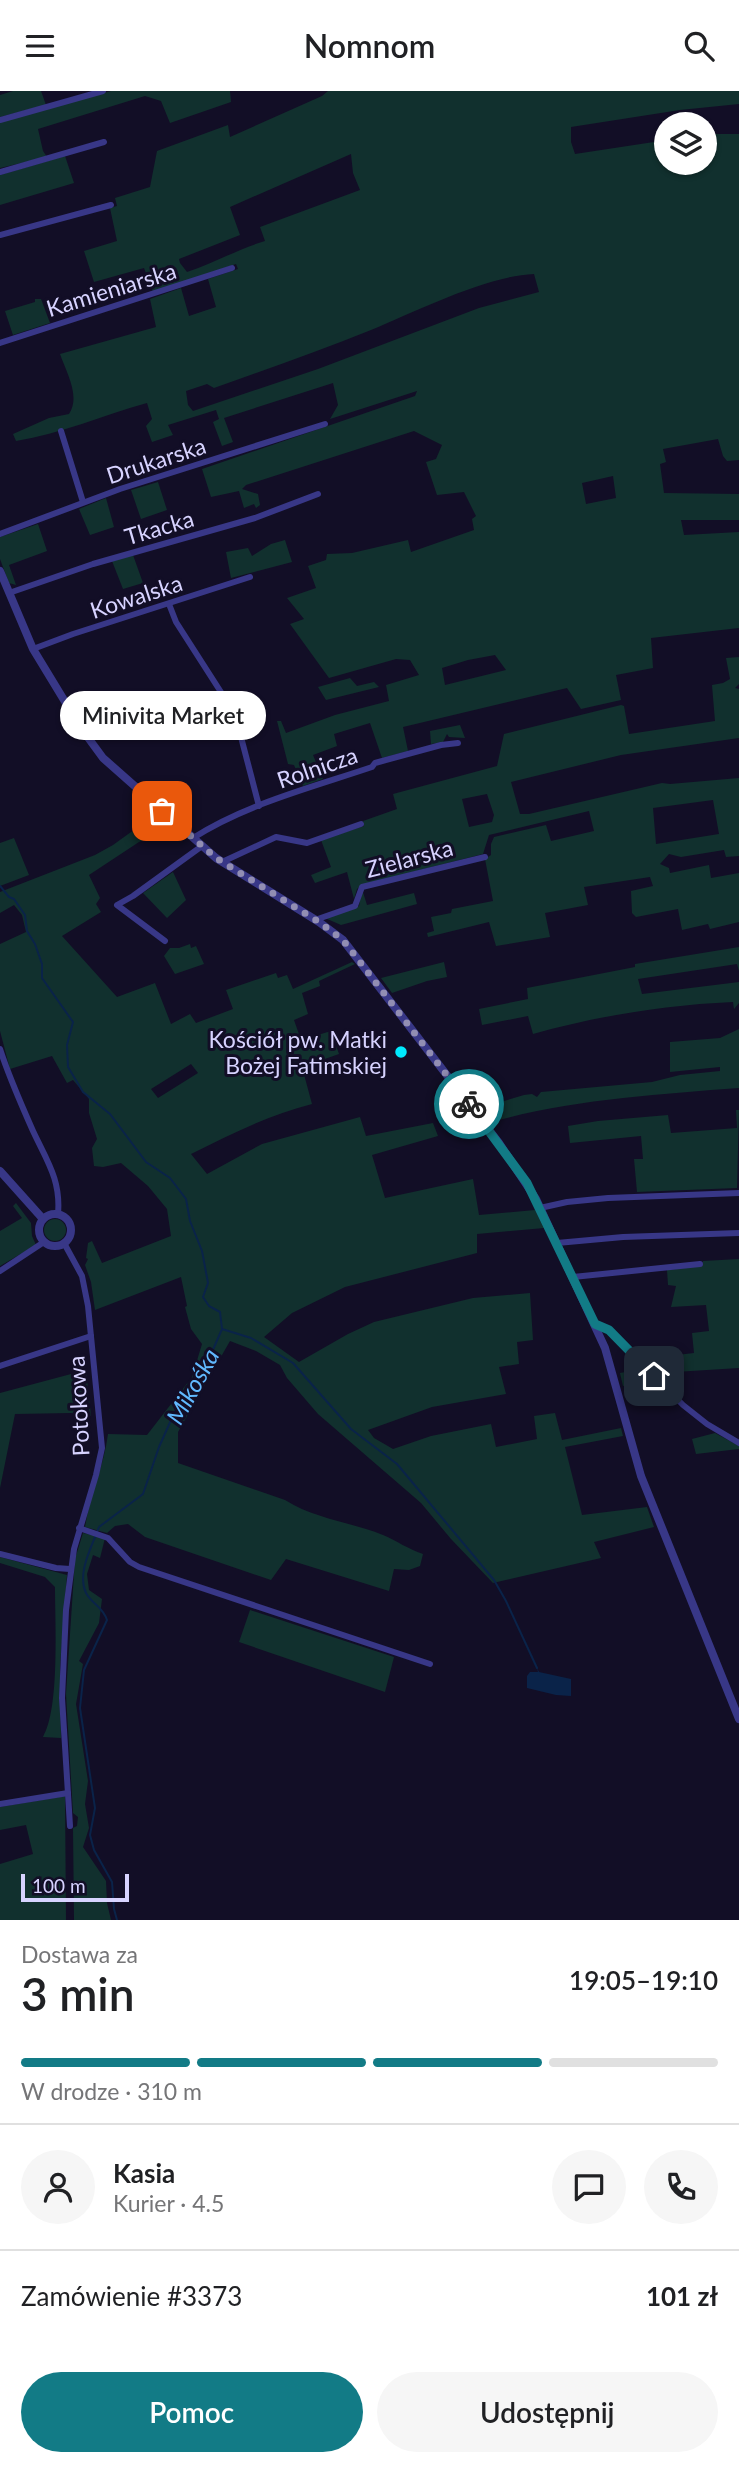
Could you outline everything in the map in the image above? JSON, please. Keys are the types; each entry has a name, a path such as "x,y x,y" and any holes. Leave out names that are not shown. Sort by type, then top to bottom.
{"street":[{"path":"0,120 103,91"},
{"path":"0,172 104,142"},
{"path":"0,235 110,205"},
{"name":"Kamieniarska","path":"0,343 232,268"},
{"name":"Drukarska","path":"0,534 83,502 325,424"},
{"path":"61,431 83,502"},
{"name":"Tkacka","path":"9,593 93,564 255,518 318,494"},
{"path":"0,571 33,649 103,758 222,862 343,940 527,1183 605,1348 641,1476 739,1719"},
{"name":"Kowalska","path":"33,649 250,577"},
{"path":"169,604 176,622 234,714 259,806"},
{"name":"Rolnicza","path":"193,838 259,806 372,767 375,763 457,743"},
{"path":"222,862 276,837 307,843 361,824"},
{"path":"165,941 117,905 202,846"},
{"name":"Zielarska","path":"315,920 355,906 362,887 485,857"},
{"path":"0,1049 2,1064 54,1175 59,1195 58,1214"},
{"path":"0,1171 43,1219"},
{"path":"540,1208 608,1198 739,1193"},
{"path":"58,1214 70,1225 70,1233 64,1243 54,1246 44,1242 39,1233 43,1219 58,1214"},
{"path":"557,1243 623,1237 739,1233"},
{"path":"0,1271 44,1242"},
{"name":"Potokowa","path":"64,1243 82,1276 88,1306 102,1448 70,1569 62,1698 71,1826"},
{"path":"573,1277 700,1264"},
{"path":"595,1324 609,1330 683,1405 739,1443"},
{"path":"0,1366 91,1336"},
{"path":"605,1348 622,1342"},
{"path":"79,1528 108,1538 130,1562 139,1567 430,1664"},
{"path":"0,1554 70,1569"},
{"path":"0,1804 68,1793"}],"green space":[{"path":"13,91 41,91 46,105 0,117 0,95"},
{"path":"111,91 230,91 231,102 170,123 161,101 145,96 38,129 47,157 0,168 0,122"},
{"path":"328,91 739,91 739,104 654,112 571,127 571,142 575,154 654,142 654,175 717,175 717,134 739,134 739,460 727,461 718,439 663,449 666,462 660,464 664,493 739,494 739,520 681,520 684,535 739,532 739,628 651,638 653,668 616,675 621,700 581,709 567,688 403,727 408,751 382,758 370,723 334,734 337,746 313,755 323,779 303,786 294,765 288,764 277,721 281,721 286,733 335,715 389,701 386,685 419,675 410,660 396,659 329,678 290,624 304,619 287,598 316,588 308,566 326,560 327,554 352,553 408,540 411,552 474,530 472,519 476,516 464,492 437,495 426,462 436,459 442,445 414,431 246,485 242,489 258,494 260,505 256,508 254,504 244,508 239,491 211,497 202,469 415,396 417,391 330,419 338,405 333,383 224,418 233,442 222,446 213,422 219,419 216,410 168,425 173,435 152,442 146,426 152,419 147,403 33,438 16,441 13,434 49,418 69,414 74,400 73,392 60,354 156,327 150,299 181,288 189,316 216,307 208,279 238,269 236,264 153,292 144,268 94,282 84,251 117,241 110,208 117,206 115,198 150,187 157,151 228,125 230,137","holes":["351,154 353,173 360,190 260,227 265,241 187,272 180,263 179,259 240,235 230,207","534,274 539,292 479,308 318,369 193,411 188,405 186,391 207,384 214,388 293,360 473,288 515,276","613,476 616,498 586,504 582,483","495,655 506,670 445,685 442,668"]},
{"path":"65,156 74,183 0,205 0,175"},
{"path":"35,299 41,299 50,323 13,335 5,311 35,302"},
{"path":"158,482 167,510 141,519 131,490"},
{"path":"106,498 114,527 90,535 79,509"},
{"path":"38,524 47,551 9,565 16,585 9,583 0,559 0,537"},
{"path":"285,540 292,562 231,578 226,552 248,548 252,556 271,544"},
{"path":"133,555 143,583 123,589 112,561"},
{"path":"739,657 739,684 735,688 739,689 739,738 621,755 511,782 520,814 529,814 662,783 739,778 739,856 726,857 724,850 681,857 669,854 660,864 669,868 670,873 709,865 711,878 739,873 739,922 710,929 708,924 682,930 678,909 636,917 632,913 631,891 653,886 650,877 584,887 588,905 545,913 550,937 496,946 489,922 428,937 427,933 434,931 431,917 451,913 452,909 493,901 485,859 491,855 494,837 546,825 551,841 594,831 589,811 489,835 483,854 361,885 354,899 347,872 315,883 311,875 331,867 321,840 364,826 363,821 397,809 393,794 497,766 504,734 621,705 624,706 629,734 715,721 712,685 730,679 726,658","holes":["487,794 494,815 492,822 469,827 462,799","713,800 719,834 656,844 653,808"]},
{"path":"350,678 357,686 374,682 379,687 326,700 318,687"},
{"path":"460,725 465,738 449,737 447,734 443,742 431,744 430,731"},
{"path":"149,825 160,833 139,842 89,875 100,898 96,904 101,912 62,936 117,997 155,983 171,1024 190,1014 196,1023 233,1009 226,990 276,973 278,978 287,975 293,989 352,962 355,964 319,981 320,986 302,993 308,1014 294,1020 301,1040 331,1031 339,1054 302,1067 312,1104 265,1119 191,1154 207,1174 262,1144 360,1117 366,1136 433,1123 438,1136 372,1155 385,1198 473,1179 479,1215 535,1210 544,1228 477,1234 477,1253 345,1287 292,1313 264,1337 299,1362 374,1322 473,1298 530,1293 533,1340 517,1342 519,1364 499,1367 506,1394 432,1407 368,1430 374,1438 393,1449 431,1436 491,1424 496,1447 537,1439 534,1416 555,1413 562,1440 621,1428 623,1436 565,1447 582,1515 647,1507 654,1527 594,1542 601,1558 493,1583 421,1503 318,1414 287,1378 280,1365 256,1351 230,1341 178,1432 178,1463 285,1500 321,1516 383,1535 423,1554 420,1566 409,1570 394,1569 389,1591 286,1559 271,1580 145,1537 128,1524 115,1526 107,1533 85,1527 108,1434 147,1435 192,1377 202,1344 191,1329 181,1277 95,1310 91,1282 85,1265 88,1259 88,1243 92,1241 102,1263 171,1236 167,1209 148,1186 121,1163 94,1166 92,1148 97,1139 89,1113 89,1099 73,1080 67,1083 52,1056 10,1069 0,1031 0,944 26,932 22,915 14,905 0,913 0,892 95,855 131,832","holes":["191,1064 198,1073 158,1098 151,1089"]},
{"path":"14,838 29,875 0,886 0,843"},
{"path":"173,872 186,900 167,918 143,893"},
{"path":"362,889 367,905 414,893 417,904 341,925 325,918 359,906"},
{"path":"190,944 191,948 196,946 204,964 175,974 164,956 170,948"},
{"path":"739,947 739,971 737,964 638,979 642,994 739,982 739,1003 734,1009 733,1002 657,1009 606,1017 533,1034 528,1016 482,1025 479,1009 528,999 527,988 635,967 635,964"},
{"path":"444,962 447,977 392,993 381,978"},
{"path":"739,1029 739,1088 583,1103 492,1122 481,1108 524,1095 532,1094 537,1097 541,1092 652,1082 680,1075 720,1071 720,1067 670,1072 670,1042 720,1038"},
{"path":"736,1110 739,1110 737,1188 637,1192 634,1159 643,1159 641,1136 570,1143 568,1126 598,1121 668,1115 671,1133 737,1128"},
{"path":"16,1203 31,1223 36,1245 0,1266 0,1231 22,1218 13,1206"},
{"path":"55,1219 65,1226 66,1230 59,1240 55,1241 45,1234 44,1230 51,1220"},
{"path":"739,1259 739,1368 659,1373 643,1359 694,1353 692,1333 709,1331 706,1305 671,1307 676,1286 668,1285 667,1270 702,1266 703,1261"},
{"path":"640,1366 652,1380 623,1386 620,1373 636,1370"},
{"path":"86,1370 91,1416 71,1413 15,1414 0,1488 0,1393"},
{"path":"715,1433 739,1446 739,1449 696,1454 692,1439"},
{"path":"83,1533 105,1538 100,1558 93,1555 87,1574 89,1590 102,1599 99,1623 79,1661 83,1664 76,1704 88,1781 85,1804 89,1828 83,1847 106,1881 111,1920 74,1920 73,1828 77,1826 78,1817 73,1813 66,1694 75,1559"},
{"path":"0,1557 67,1575 60,1667 61,1738 43,1737 52,1706 54,1686 55,1587 45,1577 0,1563"},
{"path":"250,1610 394,1657 385,1692 239,1642"},
{"path":"65,1796 66,1920 0,1920 0,1864 33,1854 26,1825 0,1830 0,1807"}],"water":[{"path":"537,1668 539,1672 571,1679 571,1696 527,1688 527,1676 530,1672 538,1672"}],"waterway":[{"name":"Mikośka","path":"0,886 14,899 25,915 27,931 42,964 42,978 73,1022 67,1045 68,1067 83,1092 110,1114 146,1162 170,1178 186,1199 190,1221 202,1251 208,1283 203,1297 209,1306 220,1312 222,1329 202,1375 176,1409 143,1494 99,1527 97,1532"},
{"path":"222,1329 251,1338 293,1363 351,1429 397,1464 494,1580 537,1668"},
{"name":"Mikośka","path":"95,1537 85,1565 84,1586 88,1597 107,1620 84,1670 80,1708 95,1808 90,1835 94,1850 112,1882 117,1920"}],"way so far":[{"path":"162,811 216,858 319,922 343,940 469,1104"}],"place":[{"name":"Minivita Market","path":"162,811"},
{"name":"Kościół pw. Matki Bożej Fatimskiej","path":"401,1052"}],"route":[{"path":"469,1104 527,1183 595,1324 609,1330 654,1376"}]}
